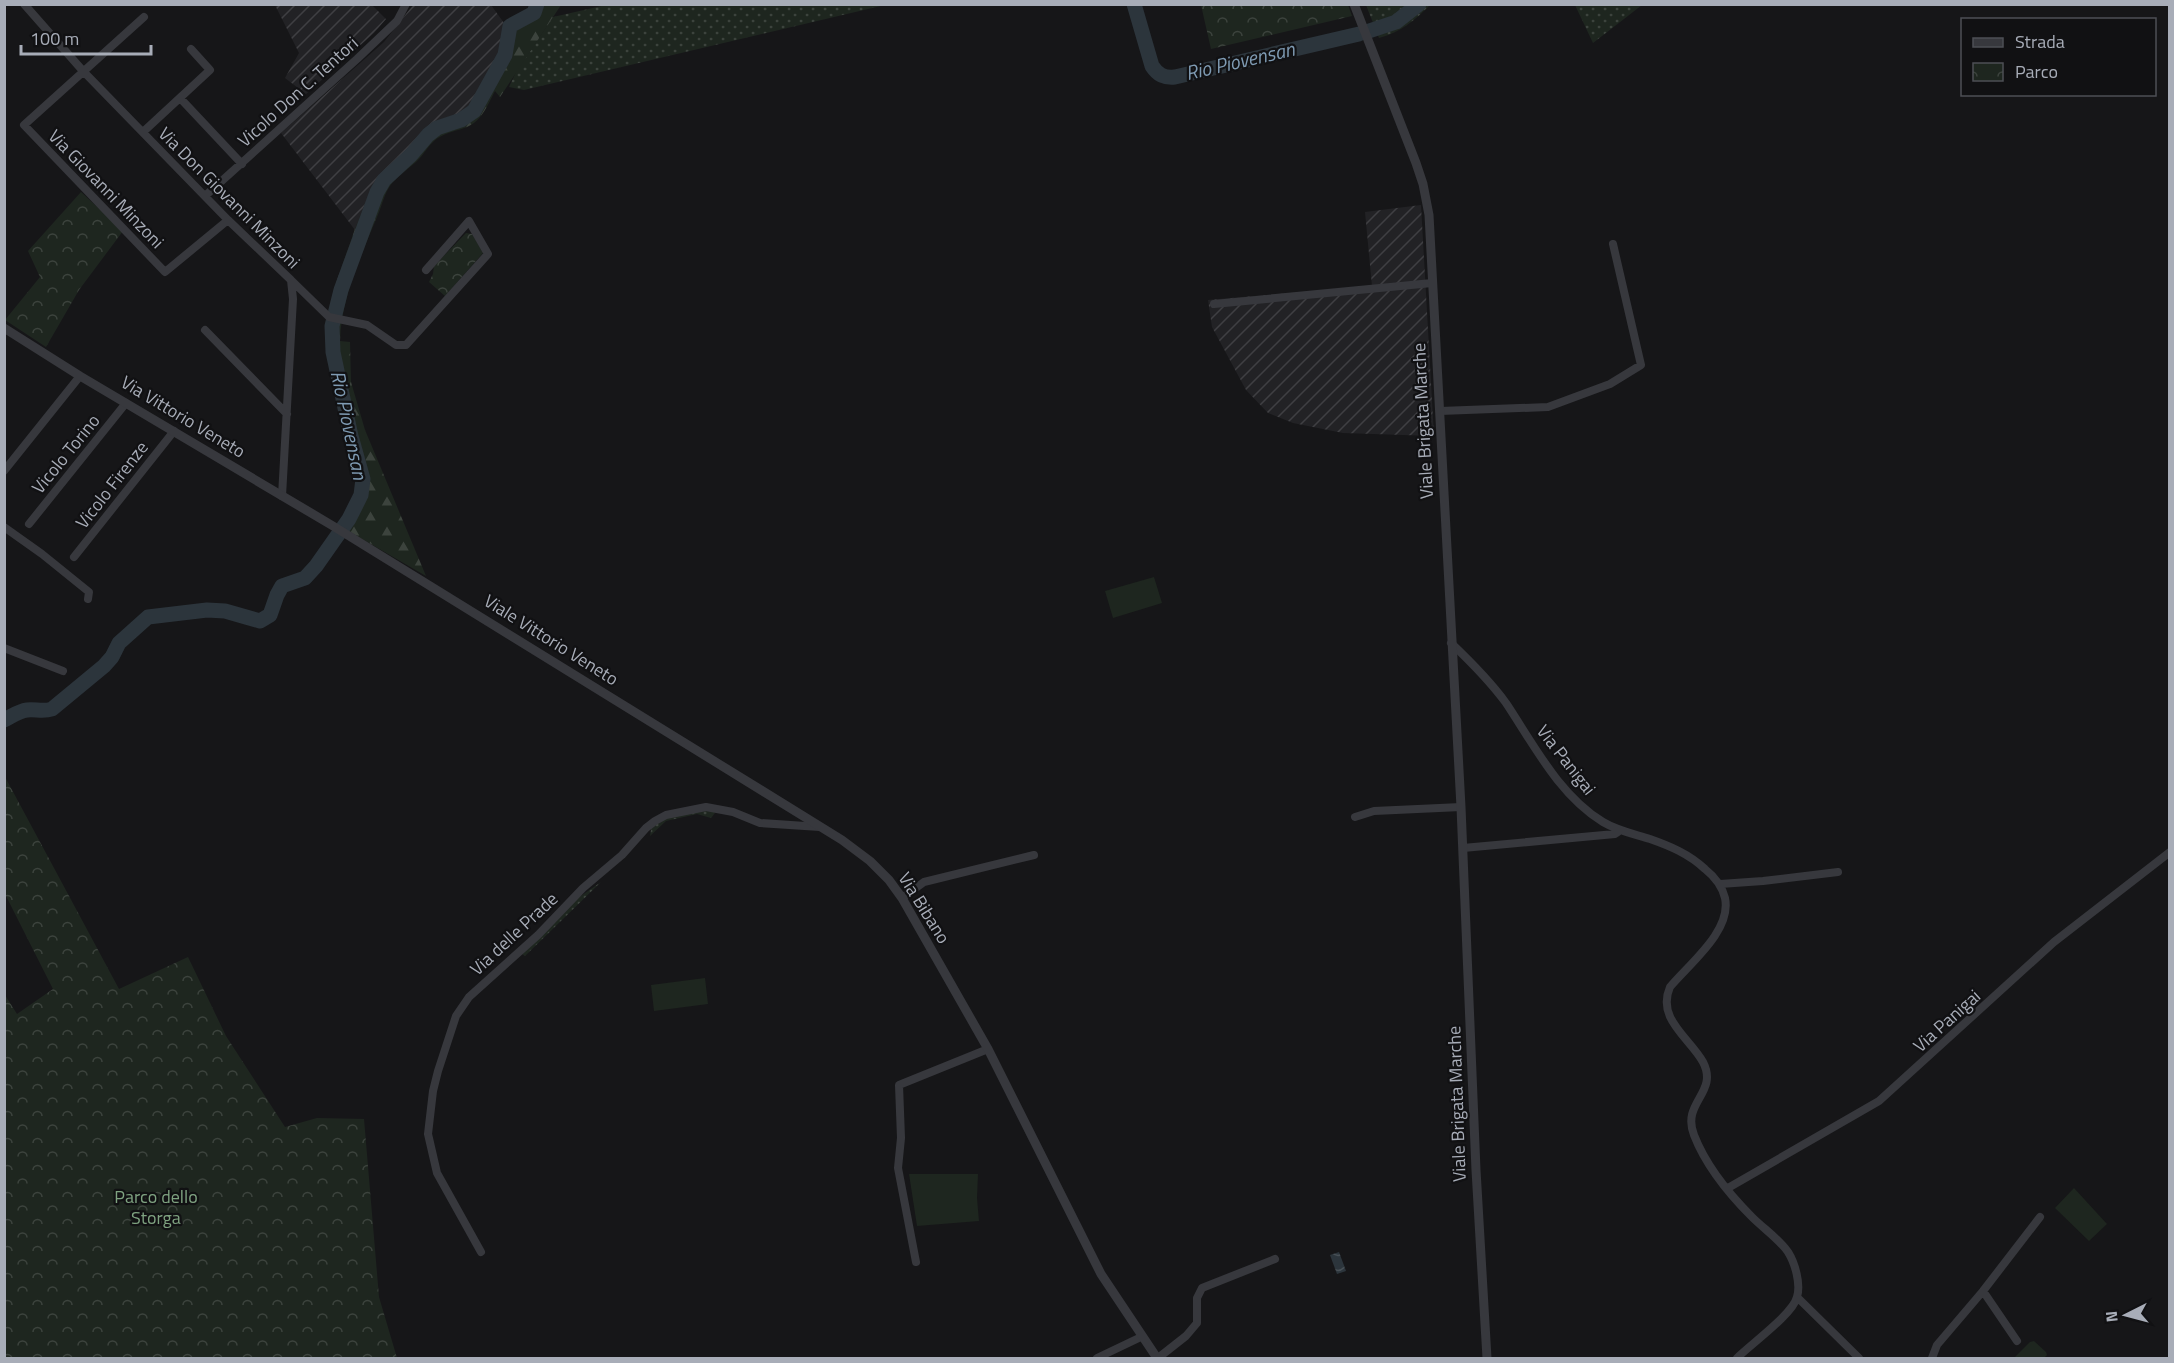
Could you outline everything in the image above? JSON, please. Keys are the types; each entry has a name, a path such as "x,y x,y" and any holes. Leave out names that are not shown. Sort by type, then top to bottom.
{"street":[{"name":"Vicolo Don C. Tentori","path":"205,196 397,21 406,4"},
{"name":"Viale Brigata Marche","path":"1354,4 1423,184 1429,215 1461,807 1476,1170 1487,1359"},
{"name":"Via Don Giovanni Minzoni","path":"29,6 83,71 228,220 291,280 293,299 282,495"},
{"path":"83,71 144,17"},
{"path":"143,132 210,70 191,49"},
{"name":"Via Giovanni Minzoni","path":"83,71 24,124 165,273 228,220"},
{"path":"180,98 242,164"},
{"path":"291,280 329,317 367,325 396,345 406,345 488,254 469,221 426,270"},
{"path":"1440,411 1548,407 1610,384 1641,365 1613,244"},
{"path":"1214,304 1432,282"},
{"name":"Via Vittorio Veneto","path":"4,328 345,534"},
{"path":"205,330 287,414"},
{"path":"4,471 80,376"},
{"name":"Vicolo Torino","path":"29,524 126,403"},
{"name":"Vicolo Firenze","path":"74,557 174,431"},
{"path":"4,527 89,592 88,599"},
{"name":"Viale Vittorio Veneto","path":"345,534 739,775"},
{"name":"Via Panigai","path":"1451,642 1478,668 1504,701 1572,797 1612,827 1681,851 1704,867 1720,884"},
{"path":"4,648 63,671"},
{"name":"Via Bibano","path":"739,775 870,861 889,880 902,898 988,1049 1101,1274 1141,1337 1158,1359"},
{"name":"Via delle Prade","path":"481,1252 437,1173 428,1134 433,1091 438,1071 456,1016 469,997 538,935 583,888 622,855 646,828 660,818 706,807 733,812 760,823 821,827"},
{"path":"1355,817 1374,811 1461,807"},
{"path":"1463,848 1618,832"},
{"name":"Via Panigai","path":"1728,1188 1879,1101 2054,942 2169,852"},
{"path":"902,898 924,882 1034,855"},
{"path":"1737,1359 1786,1314 1797,1297 1796,1274 1783,1245 1752,1217 1707,1160 1691,1126 1693,1109 1707,1085 1706,1070 1669,1016 1666,1002 1670,987 1715,936 1725,919 1725,900 1720,884 1763,882 1838,872"},
{"path":"916,1262 898,1168 901,1138 899,1084 988,1049"},
{"path":"1932,1359 1937,1345 1983,1291 2040,1217"},
{"path":"1158,1359 1186,1336 1197,1323 1197,1298 1202,1288 1275,1259"},
{"path":"1983,1291 2017,1341"},
{"path":"1797,1297 1859,1359"},
{"path":"1097,1359 1141,1337"}],"shaded area":[{"path":"275,5 372,5 386,19 374,33 306,94 285,78 299,53"},
{"path":"413,5 491,5 504,23 499,55 470,107 458,115 435,122 423,131 407,150 380,175 371,189 355,230 281,133 384,42"},
{"path":"1421,205 1434,436 1343,433 1293,423 1268,413 1246,390 1212,327 1208,300 1372,286 1365,212"}],"green space":[{"path":"531,5 561,5 500,97 495,91 483,113 470,126 437,138 418,160 389,187 348,293 341,325 340,341 350,342 351,382 365,430 426,576 338,525 354,496 357,480 345,439 327,357 326,327 334,289 355,229 379,175 435,122 458,115 470,107 499,55 505,22 528,10"},
{"path":"606,5 885,5 524,90 509,87 516,72 553,17"},
{"path":"1201,5 1348,5 1352,16 1211,49"},
{"path":"1366,5 1430,5 1407,25 1379,38"},
{"path":"1575,5 1642,5 1593,43"},
{"path":"81,192 123,231 79,290 46,347 5,320 40,277 28,251"},
{"path":"466,233 472,234 483,253 445,296 429,282 434,266"},
{"path":"1154,577 1162,603 1113,618 1105,591"},
{"name":"Parco dello Storga","path":"4,775 119,989 188,957 226,1036 285,1127 317,1118 364,1119 379,1297 397,1358 5,1358 5,995 17,1014 53,989 5,894"},
{"path":"710,808 715,813 711,818 697,814 666,821 650,836 652,824 684,810"},
{"path":"601,882 525,956 522,954 562,909"},
{"path":"705,978 708,1004 654,1011 651,985"},
{"path":"909,1174 978,1174 979,1221 917,1226"},
{"path":"2074,1188 2107,1224 2089,1241 2055,1208"},
{"path":"2034,1341 2046,1352 2047,1355 2044,1358 2014,1358 2030,1342"}],"water":[{"path":"1339,1252 1346,1271 1337,1274 1330,1255"}],"waterway":[{"name":"Rio Piovensan","path":"4,720 24,711 52,709 104,666 119,643 148,617 207,610 225,611 260,621 270,615 282,586 305,578 316,566 349,519 361,495 363,479 333,352 332,326 341,290 377,192 384,180 411,155 428,135 437,128 461,120 474,111 505,55 510,26 534,13 537,4"},
{"name":"Rio Piovensan","path":"1134,4 1152,66 1159,74 1168,77 1359,34"},
{"name":"Rio Piovensan","path":"1369,31 1396,22 1419,4"}]}
